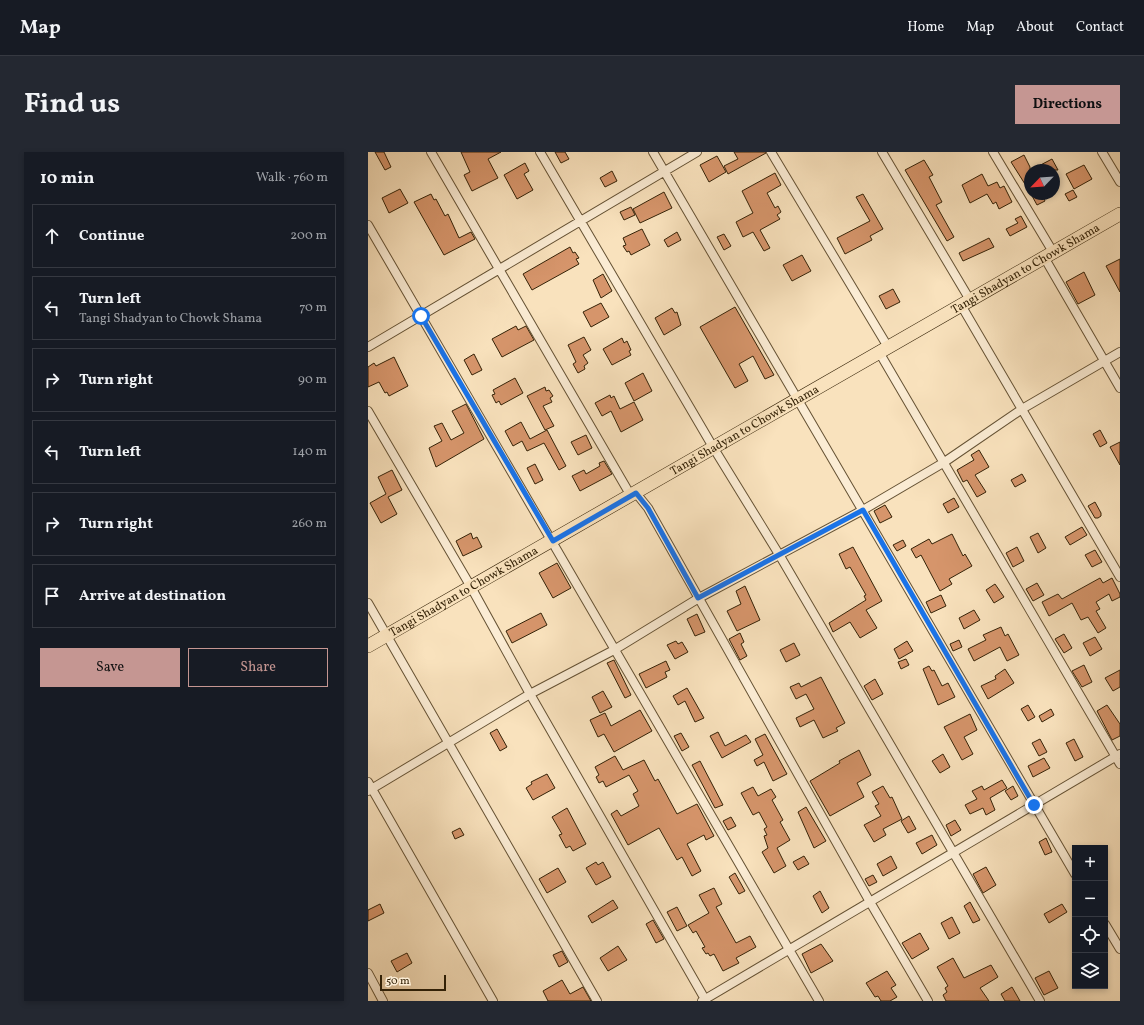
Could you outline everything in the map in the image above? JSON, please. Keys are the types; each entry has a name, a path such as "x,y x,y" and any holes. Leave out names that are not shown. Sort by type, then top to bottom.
{"main road":[{"name":"Tangi Shadyan to Chowk Shama","path":"368,646 1120,214"}],"street":[{"path":"431,152 633,495 648,508 870,902 928,1001"},
{"path":"540,152 713,447 780,556 1040,1001"},
{"path":"653,152 1072,869"},
{"path":"368,347 697,152"},
{"path":"368,411 472,587 530,694 704,1000 953,852 1119,758 943,463 883,349 771,152"},
{"path":"882,152 966,302 1022,409 1120,577"},
{"path":"993,152 1104,361 1120,388"},
{"path":"1102,152 1120,182"},
{"path":"368,225 819,1001"},
{"path":"493,1001 369,787 449,743 530,694 614,650 698,598 780,556 863,510 943,463 1022,409 1120,352"},
{"path":"368,603 597,1001"},
{"path":"1108,929 1120,949"},
{"path":"368,973 383,1001"}],"building":[{"path":"375,152 384,152 391,167 385,170"},
{"path":"461,152 501,152 488,159 498,178 472,191 464,175 470,172"},
{"path":"555,152 565,152 569,159 561,163"},
{"path":"734,152 766,153 728,174 724,166 738,159"},
{"path":"1024,155 1028,164 1024,164 1024,183 1011,162"},
{"path":"717,156 726,172 709,182 700,165"},
{"path":"1052,159 1055,164 1042,164"},
{"path":"924,160 933,175 929,177 942,202 936,205 954,237 947,241 905,170"},
{"path":"525,163 529,171 524,174 533,190 517,199 504,175"},
{"path":"1084,165 1092,179 1074,189 1066,174"},
{"path":"612,171 617,181 605,187 600,178"},
{"path":"775,173 781,185 767,193 775,208 778,206 781,212 777,215 780,219 760,230 770,248 764,251 753,232 743,237 736,222 753,213 742,191"},
{"path":"982,174 988,186 997,182 1000,188 1004,186 1012,202 999,209 996,202 993,204 987,194 970,203 962,185"},
{"path":"400,189 408,203 389,213 382,198"},
{"path":"1073,190 1077,197 1069,201 1065,194"},
{"path":"664,192 672,208 640,223 633,209"},
{"path":"431,194 434,200 436,199 445,216 448,214 459,238 471,232 475,239 444,255 414,202"},
{"path":"863,194 883,229 870,236 872,240 845,254 837,238 870,221 856,197"},
{"path":"1034,200 1045,200 1045,201 1037,205"},
{"path":"631,207 635,215 624,220 620,212"},
{"path":"1021,216 1027,227 1010,236 1006,229 1018,223 1015,219"},
{"path":"642,229 650,245 631,255 623,246 626,245 623,238"},
{"path":"677,232 681,240 668,247 664,240"},
{"path":"724,234 731,246 724,250 717,237"},
{"path":"989,238 994,247 963,261 959,253"},
{"path":"570,247 573,253 575,252 579,258 576,259 579,264 532,290 523,274"},
{"path":"802,255 811,271 792,281 783,265"},
{"path":"1120,259 1120,292 1106,266"},
{"path":"1084,272 1095,295 1078,304 1066,282"},
{"path":"603,274 612,291 601,298 593,280"},
{"path":"893,289 900,302 886,309 879,296"},
{"path":"601,303 609,317 591,327 583,312"},
{"path":"735,307 774,375 765,379 753,356 739,364 748,381 735,388 700,327"},
{"path":"672,308 675,313 677,312 681,325 664,335 655,318"},
{"path":"516,326 518,330 526,326 534,340 502,357 492,339"},
{"path":"584,337 591,350 583,355 588,363 584,366 585,369 578,373 573,364 576,362 568,345"},
{"path":"622,338 624,343 627,341 631,350 629,351 631,355 612,365 603,349"},
{"path":"474,354 482,370 472,375 464,360"},
{"path":"394,357 408,386 389,396 387,392 385,393 379,382 368,387 368,367 374,363 376,366"},
{"path":"643,373 652,391 634,401 625,383"},
{"path":"515,378 523,393 501,405 499,401 496,403 492,395 495,394 493,390"},
{"path":"545,387 546,391 549,390 553,396 550,398 552,402 543,406 554,426 545,430 527,396"},
{"path":"610,395 611,398 614,396 620,409 634,402 643,420 621,432 611,411 602,416 595,403"},
{"path":"466,404 484,439 436,467 429,448 442,441 434,426 442,423 451,440 464,433 452,411"},
{"path":"521,422 530,439 547,430 566,466 559,470 544,443 527,451 522,441 513,446 505,431"},
{"path":"1100,430 1107,443 1100,447 1093,434"},
{"path":"586,435 592,448 578,455 571,442"},
{"path":"1120,442 1120,465 1110,447"},
{"path":"979,450 989,467 975,475 986,492 977,497 967,480 963,482 957,470 974,460 971,455"},
{"path":"604,461 612,474 580,491 572,476 584,470 586,474 600,466 599,463"},
{"path":"535,464 543,480 535,484 527,468"},
{"path":"392,470 402,490 388,497 397,514 381,523 370,503 386,494 378,477"},
{"path":"1022,474 1026,481 1015,487 1011,480"},
{"path":"954,498 959,507 948,513 943,504"},
{"path":"1095,502 1101,513 1101,516 1098,518 1095,518 1088,506"},
{"path":"885,505 892,517 880,523 874,511"},
{"path":"1082,527 1087,535 1070,545 1065,537"},
{"path":"471,533 473,539 477,537 482,547 463,556 456,541"},
{"path":"1038,533 1046,548 1038,553 1030,537"},
{"path":"952,534 963,556 965,554 972,566 949,579 952,584 940,591 921,555 916,558 911,549 929,539 932,544"},
{"path":"903,540 906,546 897,551 893,545"},
{"path":"853,547 882,601 866,610 877,628 860,638 850,622 833,632 829,623 866,600 864,596 866,595 850,567 846,569 839,554"},
{"path":"1017,547 1024,561 1013,567 1006,553"},
{"path":"1095,550 1102,562 1092,567 1085,555"},
{"path":"557,563 571,588 553,598 539,573"},
{"path":"1100,578 1103,583 1112,578 1120,594 1120,597 1112,601 1109,594 1096,602 1100,609 1096,611 1106,628 1098,633 1088,617 1081,620 1072,603 1049,616 1042,602 1058,594 1062,599"},
{"path":"1037,583 1044,595 1033,601 1026,589"},
{"path":"995,584 1004,597 994,603 986,590"},
{"path":"745,586 760,620 737,631 727,611 741,604 736,591"},
{"path":"941,595 946,606 931,613 926,602"},
{"path":"974,610 980,620 964,629 959,618"},
{"path":"541,613 547,625 512,643 506,631"},
{"path":"697,614 705,632 695,636 687,619"},
{"path":"1001,627 1005,636 1008,634 1019,655 1007,661 1000,647 974,661 968,649 986,640 983,635"},
{"path":"740,633 744,642 741,644 747,656 740,660 729,639"},
{"path":"1064,634 1072,648 1064,653 1055,639"},
{"path":"1095,637 1102,649 1090,656 1083,643"},
{"path":"959,640 962,647 953,651 950,644"},
{"path":"676,641 678,644 682,642 688,652 675,659 667,645"},
{"path":"907,641 913,651 899,659 894,649"},
{"path":"794,643 800,655 786,662 780,650"},
{"path":"906,659 909,665 901,669 898,662"},
{"path":"614,660 631,695 625,698 607,663"},
{"path":"666,661 670,670 665,672 667,677 646,688 639,674"},
{"path":"1084,665 1092,682 1082,687 1072,671"},
{"path":"929,666 932,671 934,670 942,686 948,683 955,697 938,705 923,669"},
{"path":"1005,669 1014,683 988,699 981,686 996,679 995,676"},
{"path":"1120,670 1120,687 1113,691 1105,678"},
{"path":"821,677 845,723 836,728 838,731 823,738 814,720 800,727 796,718 814,709 806,694 796,699 790,687 799,683 801,687"},
{"path":"875,679 883,694 872,700 864,686"},
{"path":"687,688 704,718 695,722 685,701 678,705 673,696"},
{"path":"603,691 612,707 600,713 592,697"},
{"path":"1028,705 1035,717 1028,721 1021,709"},
{"path":"1107,705 1120,724 1120,736 1112,740 1097,711"},
{"path":"1051,709 1054,715 1042,722 1039,716"},
{"path":"640,710 652,731 614,752 604,734 598,737 590,720 605,713 611,726"},
{"path":"970,714 977,730 964,737 973,754 962,760 944,727"},
{"path":"497,729 507,747 500,751 490,733"},
{"path":"718,732 725,746 746,735 751,742 722,758 710,736"},
{"path":"681,733 689,747 682,751 674,736"},
{"path":"765,734 787,774 773,781 764,762 757,766 754,760 763,755 755,739"},
{"path":"1040,739 1047,752 1039,756 1032,743"},
{"path":"1074,739 1083,757 1075,761 1066,743"},
{"path":"859,750 871,775 857,783 864,797 830,816 810,781 840,763 839,761"},
{"path":"943,754 950,767 940,773 932,761"},
{"path":"615,756 623,770 644,760 655,781 658,779 677,814 697,804 714,836 706,840 704,835 687,844 701,871 692,876 682,857 677,860 659,828 628,845 611,814 617,810 621,816 639,806 633,794 638,791 629,775 606,787 603,781 599,783 596,777 599,775 595,767"},
{"path":"1044,758 1050,768 1033,777 1028,766"},
{"path":"700,761 723,805 715,808 692,765"},
{"path":"547,774 555,788 533,800 526,788 532,784 531,782"},
{"path":"1002,780 1007,788 990,798 995,810 986,815 983,808 970,814 965,805 977,799 972,791 982,786 984,790"},
{"path":"883,786 890,798 892,797 902,819 883,829 886,835 874,842 864,825 881,816 875,806 879,804 872,792"},
{"path":"1013,786 1018,796 1011,800 1005,791"},
{"path":"753,787 758,796 771,789 776,797 772,800 783,820 780,822 790,840 777,848 786,866 774,873 762,852 768,848 764,836 767,835 764,829 767,827 759,812 753,815 741,793"},
{"path":"806,807 826,841 814,848 798,812"},
{"path":"567,808 586,844 573,851 570,846 566,848 559,835 562,834 552,817"},
{"path":"909,816 916,829 908,833 901,821"},
{"path":"731,817 736,826 728,830 723,821"},
{"path":"955,820 961,830 951,836 946,825"},
{"path":"460,828 464,835 455,839 452,832"},
{"path":"932,835 937,845 922,854 916,843"},
{"path":"1046,838 1052,852 1045,855 1039,842"},
{"path":"804,856 809,864 798,870 793,862"},
{"path":"891,856 897,868 883,876 877,864"},
{"path":"596,862 598,865 603,862 611,877 596,885 586,868"},
{"path":"986,867 996,885 983,893 973,874"},
{"path":"558,868 566,882 547,893 539,879"},
{"path":"735,873 745,891 739,894 729,877"},
{"path":"873,875 877,882 869,886 865,879"},
{"path":"714,888 722,904 716,907 736,943 750,936 756,947 736,958 739,963 723,971 714,954 710,956 708,953 706,954 702,948 705,947 696,931 693,933 688,925 709,913 699,895"},
{"path":"820,891 829,908 822,913 813,896"},
{"path":"613,900 618,908 592,923 588,916"},
{"path":"970,902 980,920 973,923 964,906"},
{"path":"380,904 384,913 368,921 368,910"},
{"path":"1062,904 1067,912 1049,923 1044,914"},
{"path":"677,907 687,926 677,931 667,912"},
{"path":"952,917 960,933 949,939 941,923"},
{"path":"653,920 664,939 656,943 646,924"},
{"path":"920,933 929,949 912,959 902,943"},
{"path":"821,944 833,961 811,973 802,954"},
{"path":"618,946 627,960 608,971 600,958"},
{"path":"562,951 568,962 559,967 553,955"},
{"path":"407,953 412,963 397,972 391,961"},
{"path":"953,958 964,978 991,965 998,977 980,988 989,1001 946,1001 943,995 947,992 945,988 948,986 937,967"},
{"path":"887,971 896,985 891,988 897,997 890,1001 881,1001 878,996 875,997 866,983"},
{"path":"1049,971 1058,988 1044,995 1035,978"},
{"path":"562,980 570,994 583,987 591,1001 548,1001 543,991"},
{"path":"1012,987 1020,1001 1005,1001 1001,994"}],"route":[{"path":"421,316 553,541 636,493 648,508 698,598 780,556 863,510 1034,805"}]}
